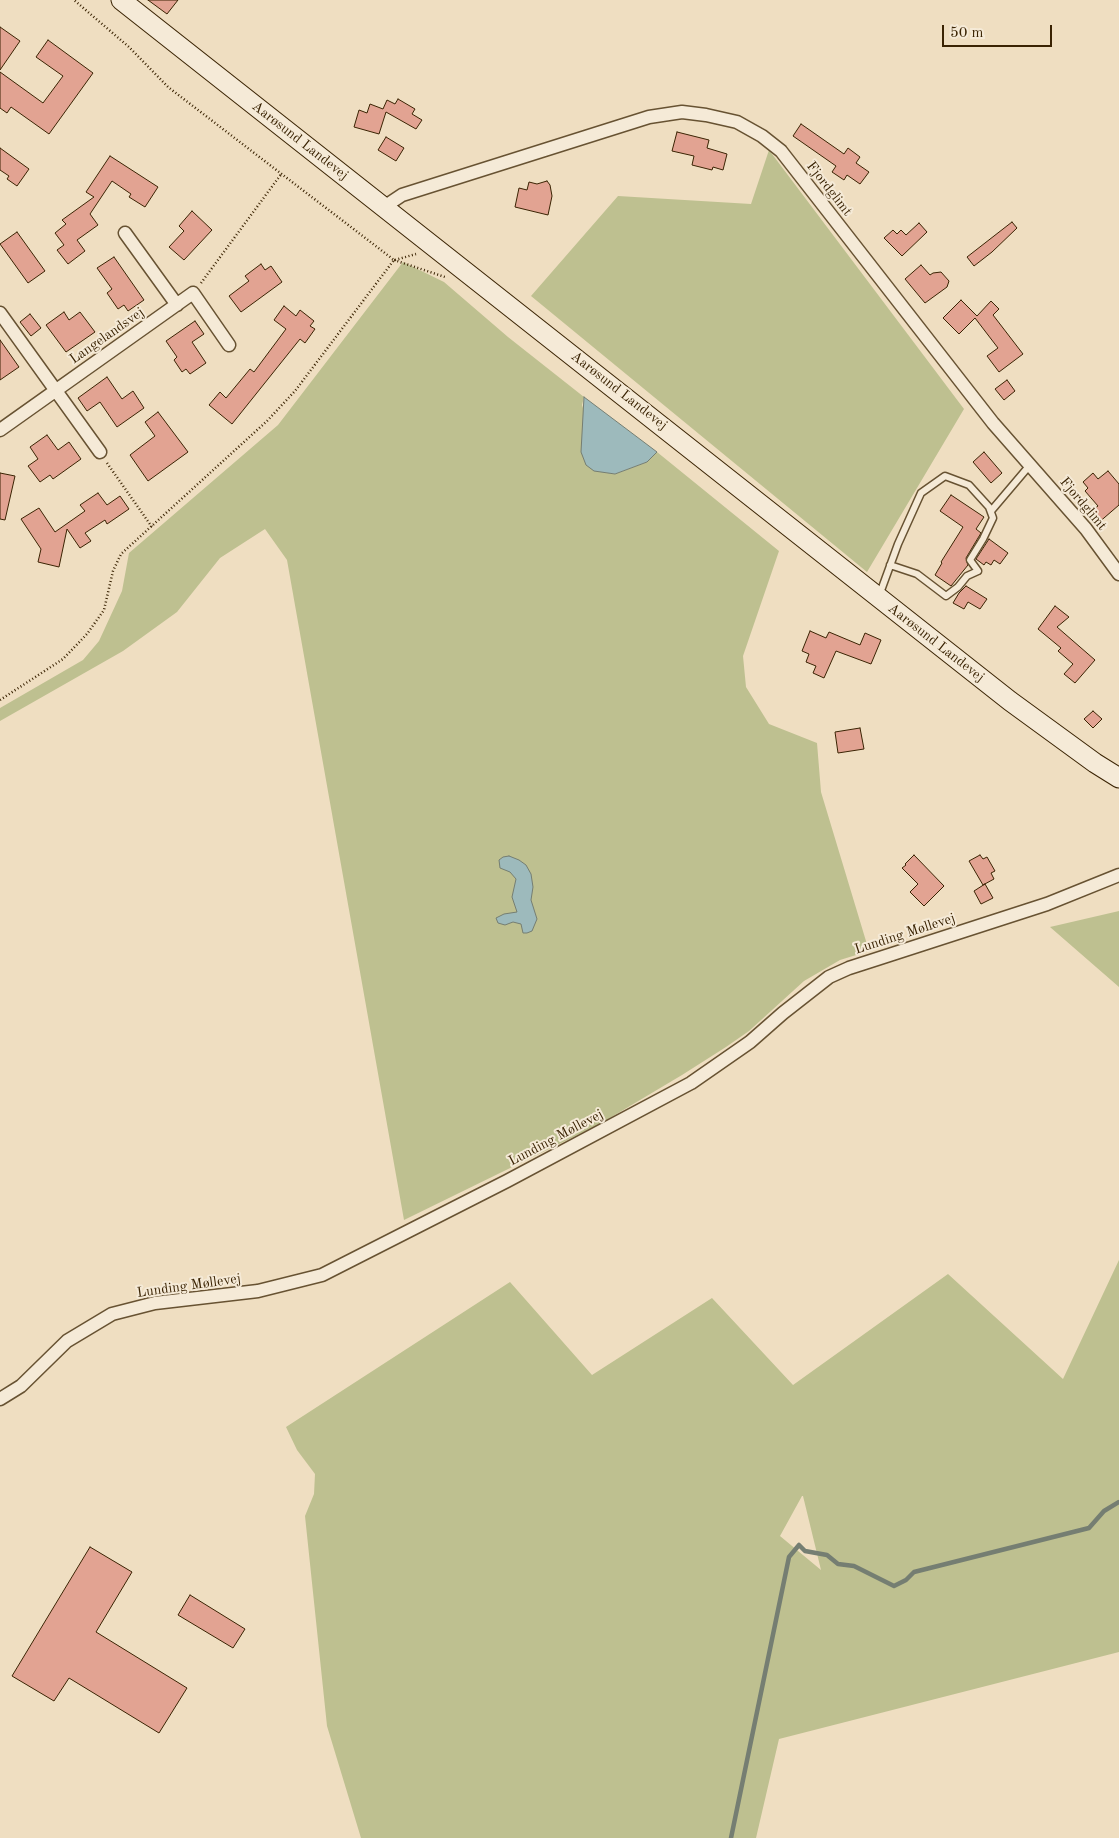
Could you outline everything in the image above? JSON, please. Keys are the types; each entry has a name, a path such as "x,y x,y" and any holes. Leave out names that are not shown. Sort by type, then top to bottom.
{"street":[{"name":"Aarøsund Landevej","path":"121,0 428,240 1010,702 1119,778"},
{"name":"Fjordglimt","path":"384,207 402,195 649,117 682,112 737,122 762,136 781,151 993,423 1086,529 1119,574"},
{"path":"125,233 176,305"},
{"name":"Langelandsvej","path":"0,430 193,293"},
{"path":"193,293 229,345"},
{"path":"0,313 100,452"},
{"name":"Lunding Møllevej","path":"0,1399 21,1386 67,1341 112,1314 155,1304 258,1291 322,1276 691,1083 750,1042 795,1003 829,977 876,959 1047,904 1119,875"}],"lane":[{"path":"991,512 1030,465"},
{"path":"878,597 890,565 921,494 945,476 969,485 989,507 994,518 984,539 970,560 978,571 967,576 958,588 946,596 917,574 890,565"}],"path":[{"path":"193,293 282,173"},
{"path":"394,260 414,255 428,240"},
{"path":"100,452 152,527"}],"green space":[{"path":"769,150 964,409 867,572 531,296 618,196 751,204"},
{"path":"403,262 444,282 508,337 584,397 582,405 605,472 615,474 647,462 657,452 779,551 743,656 746,687 769,724 817,743 821,792 869,951 840,960 804,981 749,1031 682,1075 598,1125 404,1220 287,560 265,529 220,558 177,612 123,651 0,721 0,708 83,660 99,641 122,591 129,553 278,425"},
{"path":"1119,911 1119,987 1050,927"},
{"path":"1119,1260 1119,1652 779,1739 756,1838 361,1838 327,1726 305,1516 314,1494 315,1474 297,1450 286,1427 510,1282 592,1375 712,1298 793,1385 948,1274 1063,1379","holes":["803,1496 821,1570 780,1536"]}],"water":[{"path":"584,397 657,452 647,462 615,474 594,471 586,465 581,452"},
{"path":"509,856 526,865 531,874 533,887 531,900 537,919 532,931 527,933 523,933 521,924 513,922 505,925 498,923 496,918 504,914 517,912 512,897 516,879 510,872 500,868 499,860"}],"building":[{"path":"148,0 178,0 167,14"},
{"path":"0,27 20,41 0,70"},
{"path":"48,40 93,73 49,134 11,107 7,113 0,108 0,72 43,103 63,76 36,57"},
{"path":"398,99 415,109 412,114 422,120 416,129 386,112 379,134 354,127 359,110 367,113 370,104 383,109 387,100 395,104"},
{"path":"801,124 844,154 848,148 860,157 856,163 869,172 860,184 847,175 844,180 832,172 836,166 793,136"},
{"path":"677,132 709,140 707,148 727,154 723,170 713,167 712,170 692,165 694,156 672,151"},
{"path":"386,137 404,148 396,161 378,150"},
{"path":"0,148 29,169 17,186 7,179 9,176 0,170"},
{"path":"110,156 158,187 145,207 129,197 131,194 112,181 90,214 98,225 77,240 85,251 68,264 57,250 64,245 55,233 66,224 62,220 94,197 86,192"},
{"path":"547,181 550,185 552,196 548,215 515,207 519,188 527,190 529,182 537,184"},
{"path":"192,211 212,230 184,260 169,247 184,231 179,226"},
{"path":"1012,222 1017,228 974,266 967,257"},
{"path":"919,223 927,232 902,256 884,238 893,230 897,234 901,230 906,235"},
{"path":"17,232 45,271 28,283 0,244"},
{"path":"114,257 144,300 128,311 124,305 118,309 107,293 112,289 97,268"},
{"path":"261,264 265,270 271,266 282,282 241,312 229,296 249,281 245,276"},
{"path":"921,265 930,275 941,272 949,281 947,287 925,303 905,279"},
{"path":"961,300 977,316 991,301 999,309 993,315 1023,354 999,372 987,356 998,348 975,318 959,334 943,318"},
{"path":"284,306 296,316 300,310 314,321 310,326 315,329 305,343 300,339 232,424 209,405 220,392 226,398 250,369 254,372 286,329 274,320"},
{"path":"64,312 69,320 80,312 95,332 66,352 46,325"},
{"path":"30,314 41,328 31,336 20,322"},
{"path":"195,321 204,334 192,342 206,363 190,374 186,369 182,372 174,360 177,357 166,341"},
{"path":"0,340 19,367 0,380"},
{"path":"107,377 122,399 133,391 144,408 117,427 100,402 87,411 78,398"},
{"path":"1007,380 1015,391 1004,400 995,389"},
{"path":"158,412 188,452 148,481 130,455 155,436 145,422"},
{"path":"47,435 58,450 69,442 81,459 53,479 50,475 40,482 28,466 38,459 30,447"},
{"path":"984,452 1002,473 991,483 973,462"},
{"path":"1108,471 1119,484 1119,505 1097,524 1088,514 1098,506 1085,491 1088,488 1083,482 1093,473 1098,479"},
{"path":"0,473 15,476 5,520 0,519"},
{"path":"98,493 107,505 120,496 129,509 107,524 105,520 85,533 91,541 80,548 67,529 59,567 38,562 41,549 21,519 39,508 55,532 85,511 80,505"},
{"path":"951,495 984,517 976,529 981,533 966,558 968,565 951,586 935,575 963,527 940,511"},
{"path":"989,539 1008,553 1000,564 994,560 991,565 986,562 984,565 976,559"},
{"path":"966,586 987,599 980,609 968,602 964,609 953,603"},
{"path":"1055,606 1069,617 1057,627 1095,660 1075,683 1064,674 1073,664 1058,651 1061,648 1038,629"},
{"path":"810,631 826,638 829,632 860,645 865,633 881,640 871,664 836,651 824,678 813,673 816,666 806,662 809,654 802,651"},
{"path":"1093,711 1102,719 1093,728 1084,719"},
{"path":"860,728 864,749 838,753 835,732"},
{"path":"914,855 944,886 924,906 910,892 918,884 902,868"},
{"path":"980,855 983,859 987,857 995,871 991,873 994,879 983,885 969,861"},
{"path":"985,884 993,898 981,904 974,891"},
{"path":"90,1547 132,1572 96,1632 187,1688 159,1733 69,1678 54,1701 12,1676"},
{"path":"190,1595 245,1629 233,1648 178,1615"}],"waterway":[{"path":"731,1838 789,1557 799,1545 805,1551 827,1555 838,1564 854,1566 894,1586 906,1580 914,1572 1089,1528 1104,1511 1119,1502"}]}
